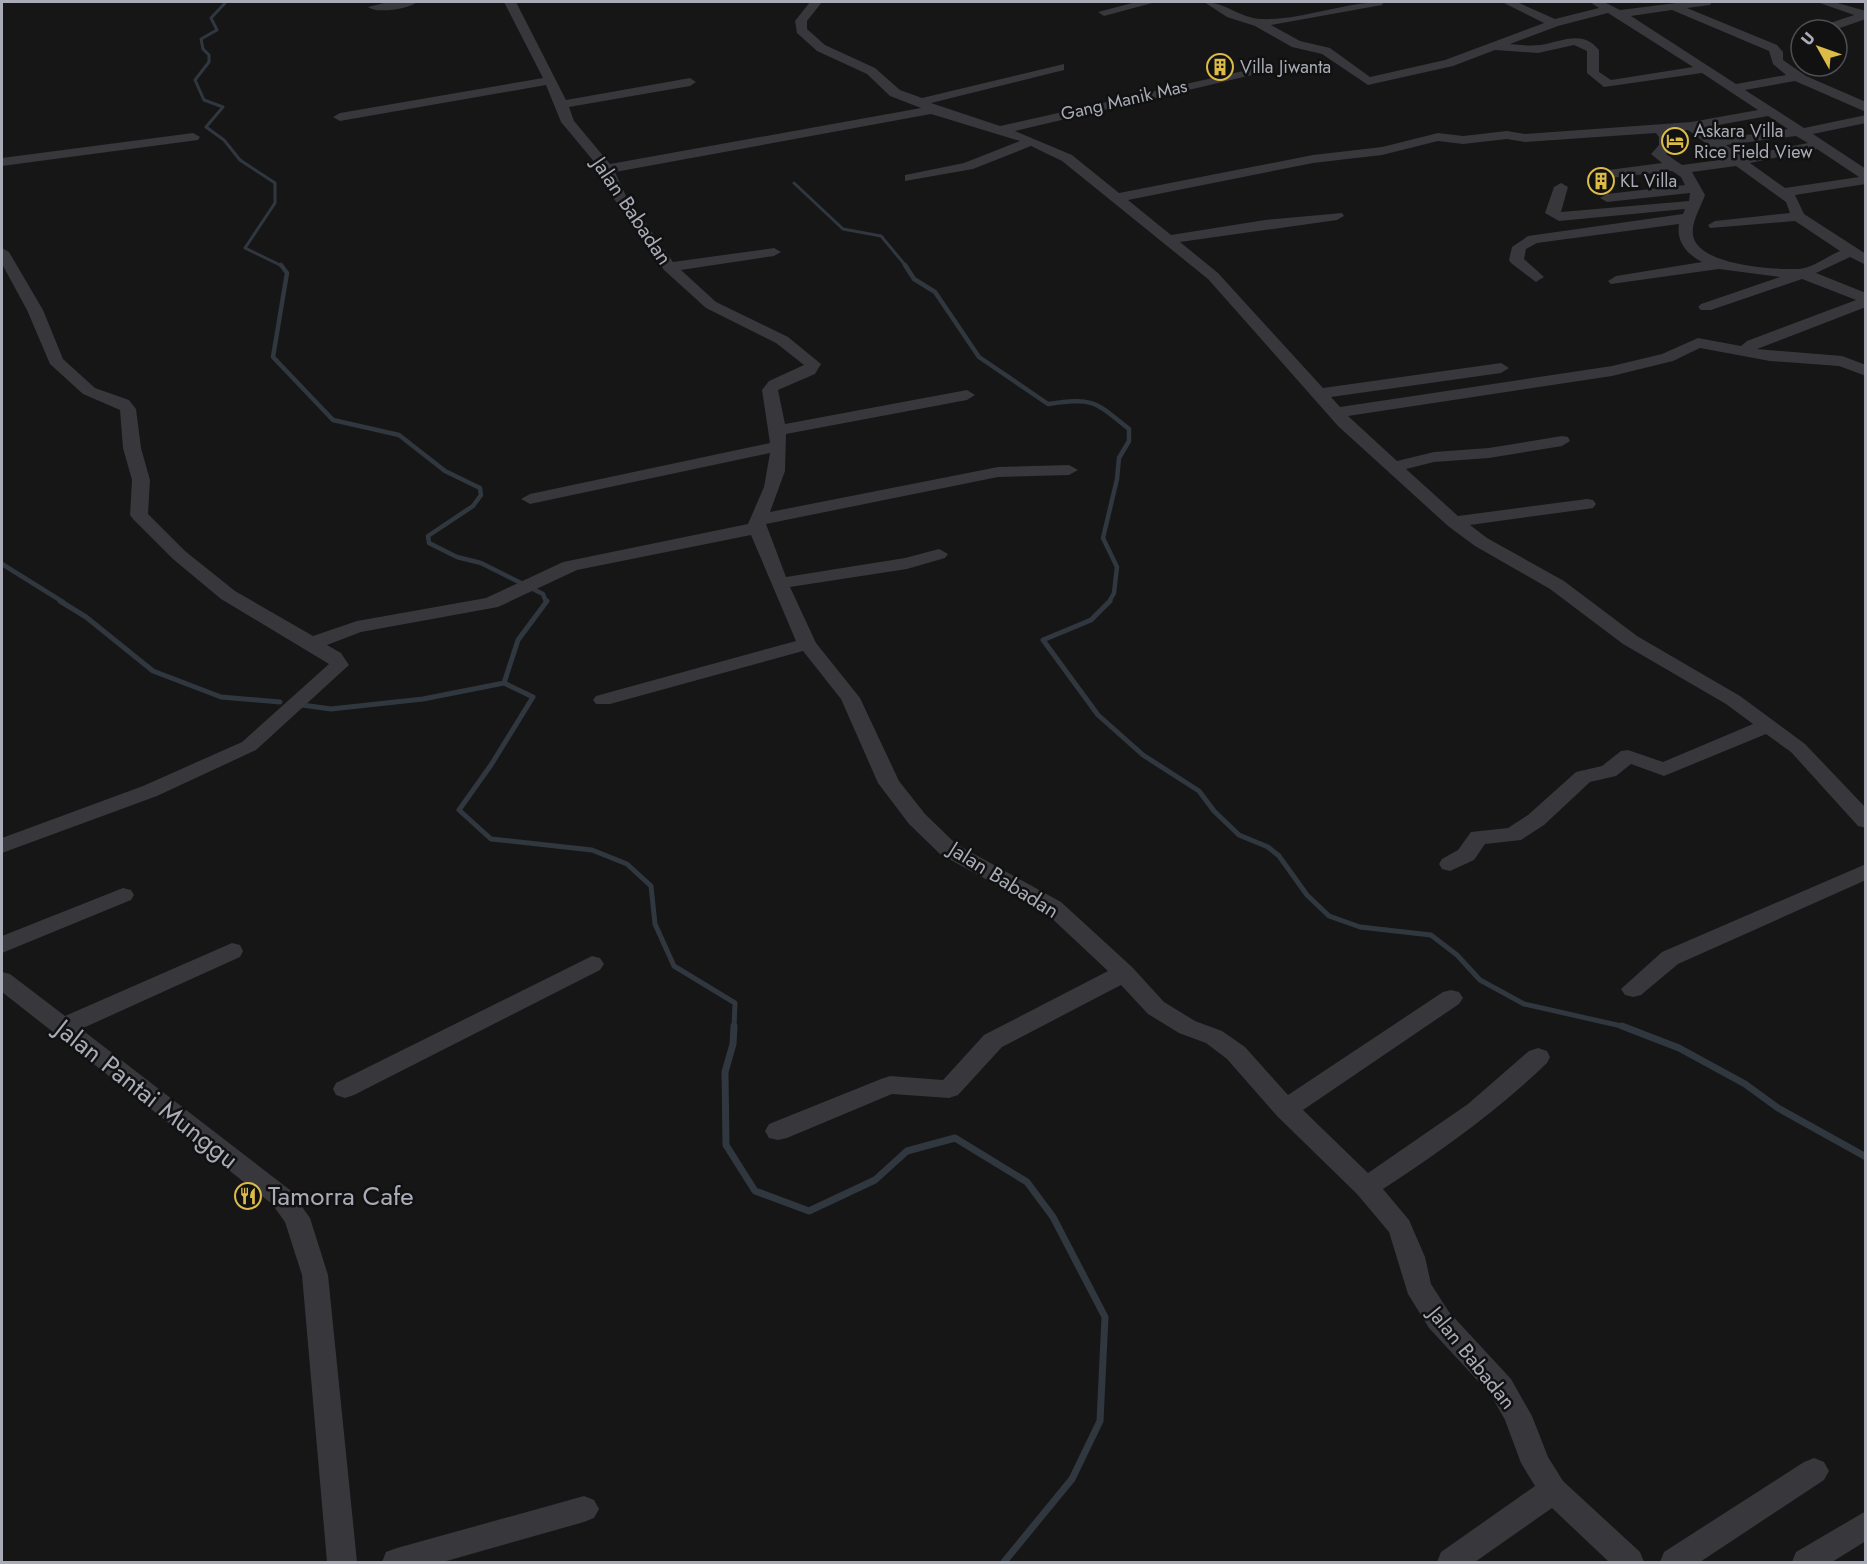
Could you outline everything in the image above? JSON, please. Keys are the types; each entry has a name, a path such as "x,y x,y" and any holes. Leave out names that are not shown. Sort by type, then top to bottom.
{"street":[{"path":"374,7 411,2"},
{"name":"Jalan Babadan","path":"510,2 580,138 607,169 619,196 669,267 711,305 782,340 813,364 813,368 809,371 775,384 770,390 779,438 777,476 757,524 807,644 850,698 890,783 917,819 948,849 1053,907 1124,973 1156,1008 1187,1027 1214,1037 1236,1053 1286,1109 1366,1186 1400,1227 1412,1257 1418,1286 1439,1320 1501,1387 1518,1416 1536,1463 1553,1490 1629,1563"},
{"path":"816,2 801,21 801,30 821,48 871,71 895,93 926,106 1030,140 1067,158 1213,276 1336,413 1392,468 1454,522 1481,542 1557,585 1629,640 1724,694 1798,748 1866,821"},
{"path":"1104,12 1150,2"},
{"path":"1210,2 1231,14 1259,23 1296,44 1326,51 1368,81 1430,69 1554,23 1616,12 1706,2"},
{"path":"1259,23 1316,15 1378,2"},
{"path":"1508,2 1554,23"},
{"path":"1596,2 1616,12 1866,175"},
{"path":"1823,2 1866,15"},
{"path":"1674,7 1773,48 1777,52 1779,64 1789,70"},
{"path":"1849,21 1866,15"},
{"path":"1491,45 1531,49 1567,41 1581,43 1593,50 1593,72 1609,84 1703,69"},
{"path":"607,169 926,106 1060,67"},
{"name":"Gang Manik Mas","path":"1001,130 1248,72"},
{"path":"1732,88 1789,78"},
{"path":"1803,78 1815,87 1838,92 1866,108"},
{"path":"340,117 551,80"},
{"path":"561,105 690,82"},
{"path":"1117,198 1313,159 1382,151 1438,137 1456,140 1494,136 1525,138 1660,129 1691,126 1769,112"},
{"path":"1714,143 1798,132 1866,119"},
{"path":"1691,126 1792,200 1798,216 1866,261"},
{"path":"1660,129 1666,137 1666,146 1658,154 1678,167 1698,195 1696,204 1687,219 1685,236 1693,248 1720,264 1739,269 1802,274 1866,300"},
{"path":"2,162 193,137"},
{"path":"910,178 975,164 1023,146 1030,140"},
{"path":"1601,175 1740,162 1762,154 1817,144"},
{"path":"1783,193 1866,180"},
{"path":"1561,186 1552,213 1559,217 1696,204"},
{"path":"1607,198 1695,188"},
{"path":"1168,240 1265,224 1337,216"},
{"path":"1715,225 1798,216"},
{"path":"1536,278 1516,260 1519,247 1533,239 1687,219"},
{"path":"1706,307 1802,274 1866,243"},
{"path":"2,252 35,310 56,361 89,391 123,404 128,409 132,448 141,480 139,515 179,555 228,595 334,657 339,665 249,746 150,791 2,846"},
{"path":"669,267 774,252"},
{"path":"1629,266 1703,256"},
{"path":"1616,281 1720,264"},
{"path":"1743,351 1753,344 1866,300"},
{"path":"1336,413 1621,369 1667,358 1698,343 1780,357 1842,361 1866,370"},
{"path":"1319,393 1501,368"},
{"path":"530,499 967,395"},
{"path":"1392,468 1434,457 1489,453 1562,441"},
{"path":"310,644 357,627 491,603 507,598 547,575 605,557 998,472 1069,470"},
{"path":"1454,522 1587,504"},
{"path":"780,583 907,563 939,554"},
{"path":"603,700 807,644"},
{"path":"1450,864 1466,855 1479,837 1513,836 1536,820 1583,777 1609,771 1628,756 1664,769 1767,726"},
{"path":"1633,989 1670,958 1866,871"},
{"path":"2,945 123,895"},
{"path":"61,1028 232,951"},
{"path":"345,1089 592,964"},
{"path":"778,1131 890,1085 950,1089 993,1041 1124,973"},
{"name":"Jalan Pantai Munggu","path":"2,980 280,1197 290,1206 297,1218 315,1275 342,1563"},
{"path":"1286,1109 1451,998"},
{"path":"1366,1186 1452,1131 1501,1094 1538,1057"},
{"path":"1675,1563 1814,1471"},
{"path":"1452,1563 1553,1490"},
{"path":"397,1563 584,1509"},
{"path":"1807,1563 1866,1524"}],"waterway":[{"path":"226,2 211,18 217,30 201,39 203,49 209,55 209,62 195,80 204,100 223,107 206,127 224,140 240,160 275,183 275,203 245,248 282,266"},
{"path":"794,183 843,229 881,236 906,266"},
{"path":"905,265 914,279 935,292 979,357 1048,404 1075,401 1092,403 1108,412 1129,429 1129,441 1119,458 1117,479 1103,538 1117,567 1114,593 1109,602"},
{"path":"282,266 287,273 273,357 333,420 399,435 445,471 480,488 481,495 473,506 428,536 429,543 457,557 481,563 543,594 546,602"},
{"path":"2,564 63,602"},
{"path":"60,601 86,617 153,671 221,697 280,702"},
{"path":"504,683 518,640 547,601"},
{"path":"1109,602 1091,620 1043,640 1098,715 1143,755 1199,791 1214,811 1239,835 1268,847 1279,856 1307,895 1329,916 1360,927 1431,935 1457,955 1480,980 1524,1004 1623,1026"},
{"path":"302,705 331,709 423,699 504,683"},
{"path":"504,683 533,697 491,765 459,810 491,839 592,850 627,864 651,886 655,924 674,966 735,1003 734,1027"},
{"path":"734,1026 733,1044 725,1072 726,1145 755,1191 809,1211 875,1180 907,1151 955,1138 1027,1182 1053,1217 1105,1317 1100,1421 1072,1479 1004,1562"},
{"path":"1623,1026 1679,1048 1745,1084 1778,1108 1866,1157"}],"place":[{"name":"Villa Jiwanta","path":"1220,67"},
{"name":"Askara Villa Rice Field View","path":"1675,141"},
{"name":"KL Villa","path":"1601,181"},
{"name":"Tamorra Cafe","path":"248,1196"}]}
